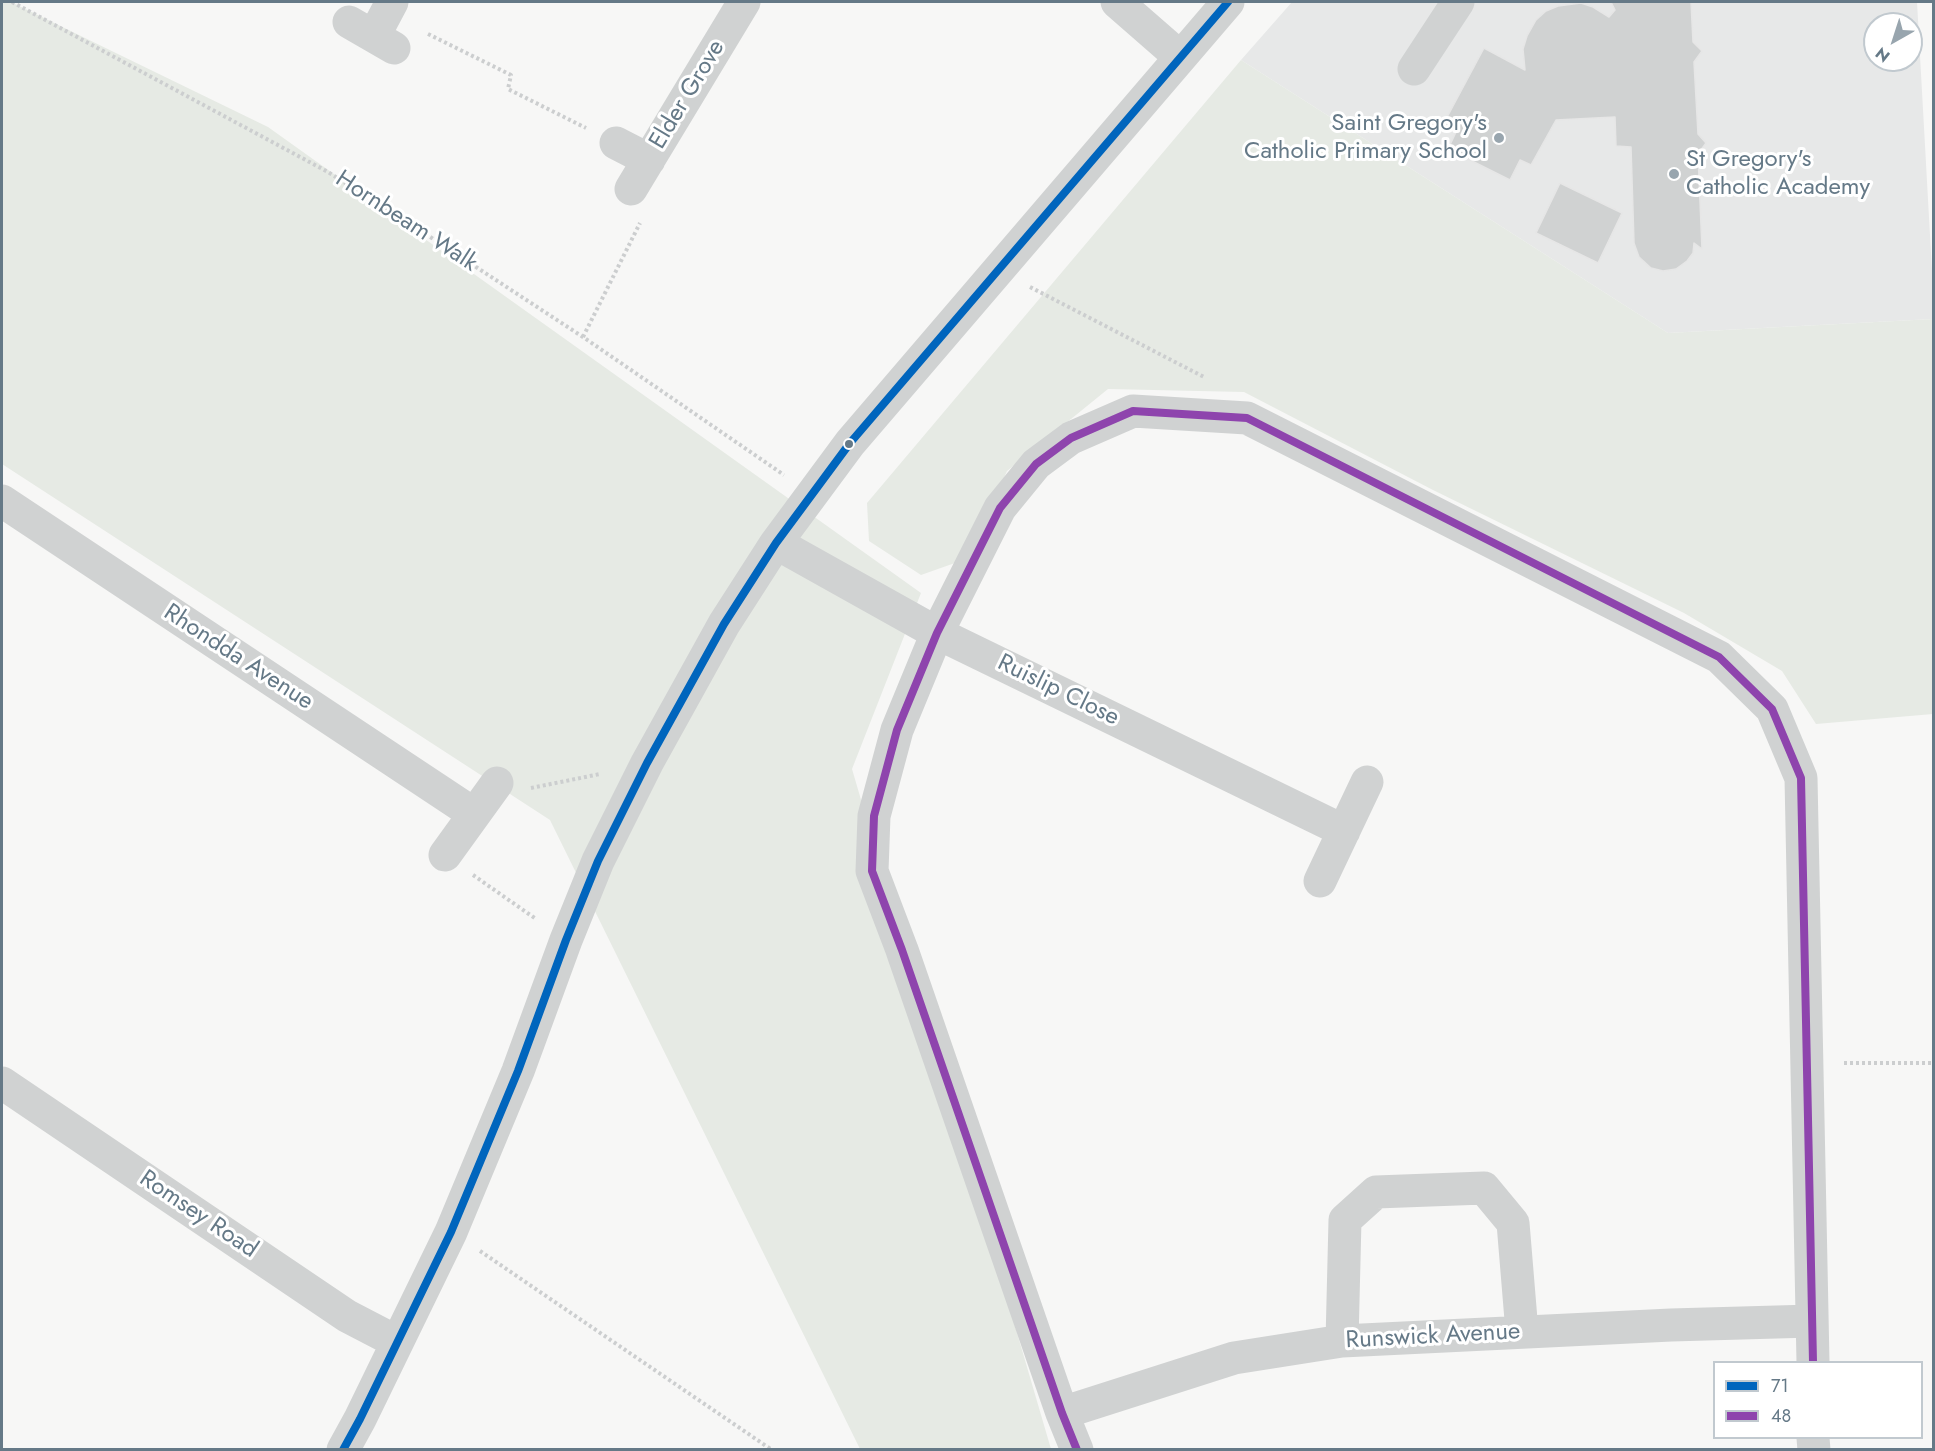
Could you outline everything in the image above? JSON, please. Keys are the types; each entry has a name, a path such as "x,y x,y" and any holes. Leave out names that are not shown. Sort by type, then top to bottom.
{"street":[{"path":"372,35 392,2"},
{"name":"Elder Grove","path":"631,189 744,2"},
{"path":"1117,2 1180,57"},
{"path":"343,1449 452,1232 518,1071 598,861 647,763 724,624 776,543 850,442 1228,2"},
{"path":"1414,69 1458,2"},
{"path":"616,143 649,160"},
{"path":"1077,1449 1062,1413 906,961 872,871 874,816 897,730 937,633 1000,508 1036,464 1071,438 1133,411 1246,418 1719,657 1772,709 1801,778 1813,1361"},
{"name":"Rhondda Avenue","path":"2,501 474,814"},
{"name":"Ruislip Close","path":"776,543 937,633 1344,831"},
{"path":"1320,881 1367,782"},
{"path":"445,855 497,783"},
{"name":"Romsey Road","path":"2,1083 347,1316 397,1342"},
{"path":"1342,1341 1345,1220 1376,1192 1484,1188 1513,1223 1522,1332"},
{"name":"Runswick Avenue","path":"1062,1413 1234,1358 1342,1341 1812,1321"}],"path":[{"name":"Hornbeam Walk","path":"12,2 328,172 583,337 775,470 813,492"},
{"path":"372,35 417,29 511,75 508,89 616,143"},
{"path":"583,337 648,206 631,189"},
{"path":"997,270 1209,380"},
{"path":"497,783 512,792 647,763"},
{"path":"445,855 566,940"},
{"path":"1807,1064 1934,1063"},
{"path":"452,1232 772,1449"}],"shaded area":[{"path":"2,2 11,2 268,127 921,593 852,769 1051,1449 860,1449 550,820 2,464"},
{"name":"St Gregory's Catholic Academy","path":"1292,2 1917,2 1918,12 1863,12 1863,72 1921,72 1933,319 1668,333 1241,60"},
{"path":"1241,60 1668,333 1933,319 1933,714 1816,724 1782,671 1684,613 1433,490 1244,392 1108,389 1007,471 969,558 921,575 869,541 867,503"}],"building":[{"name":"Saint Gregory's Catholic Primary School","path":"1611,2 1691,2 1693,42 1702,51 1694,62 1698,134 1706,143 1698,154 1702,249 1694,243 1693,253 1676,269 1663,271 1651,268 1639,257 1634,243 1631,147 1616,146 1615,117 1556,120 1531,165 1520,160 1510,180 1448,149 1458,128 1445,121 1484,48 1525,70 1523,49 1527,36 1536,20 1546,11 1558,6 1581,3 1609,17 1615,10"},
{"path":"1560,183 1622,213 1598,263 1536,233"}],"transit line":[{"name":"71","path":"343,1450 451,1232 518,1071 598,861 647,763 724,624 776,543 850,443 1228,2"},
{"name":"48","path":"1077,1450 1062,1413 902,950 872,871 874,816 897,730 937,633 1000,508 1036,464 1071,438 1133,411 1247,418 1719,657 1772,709 1801,778 1813,1361"}],"place":[{"name":"Saint Gregory's Catholic Primary School","path":"1499,138"},
{"name":"St Gregory's Catholic Academy","path":"1674,174"}]}
